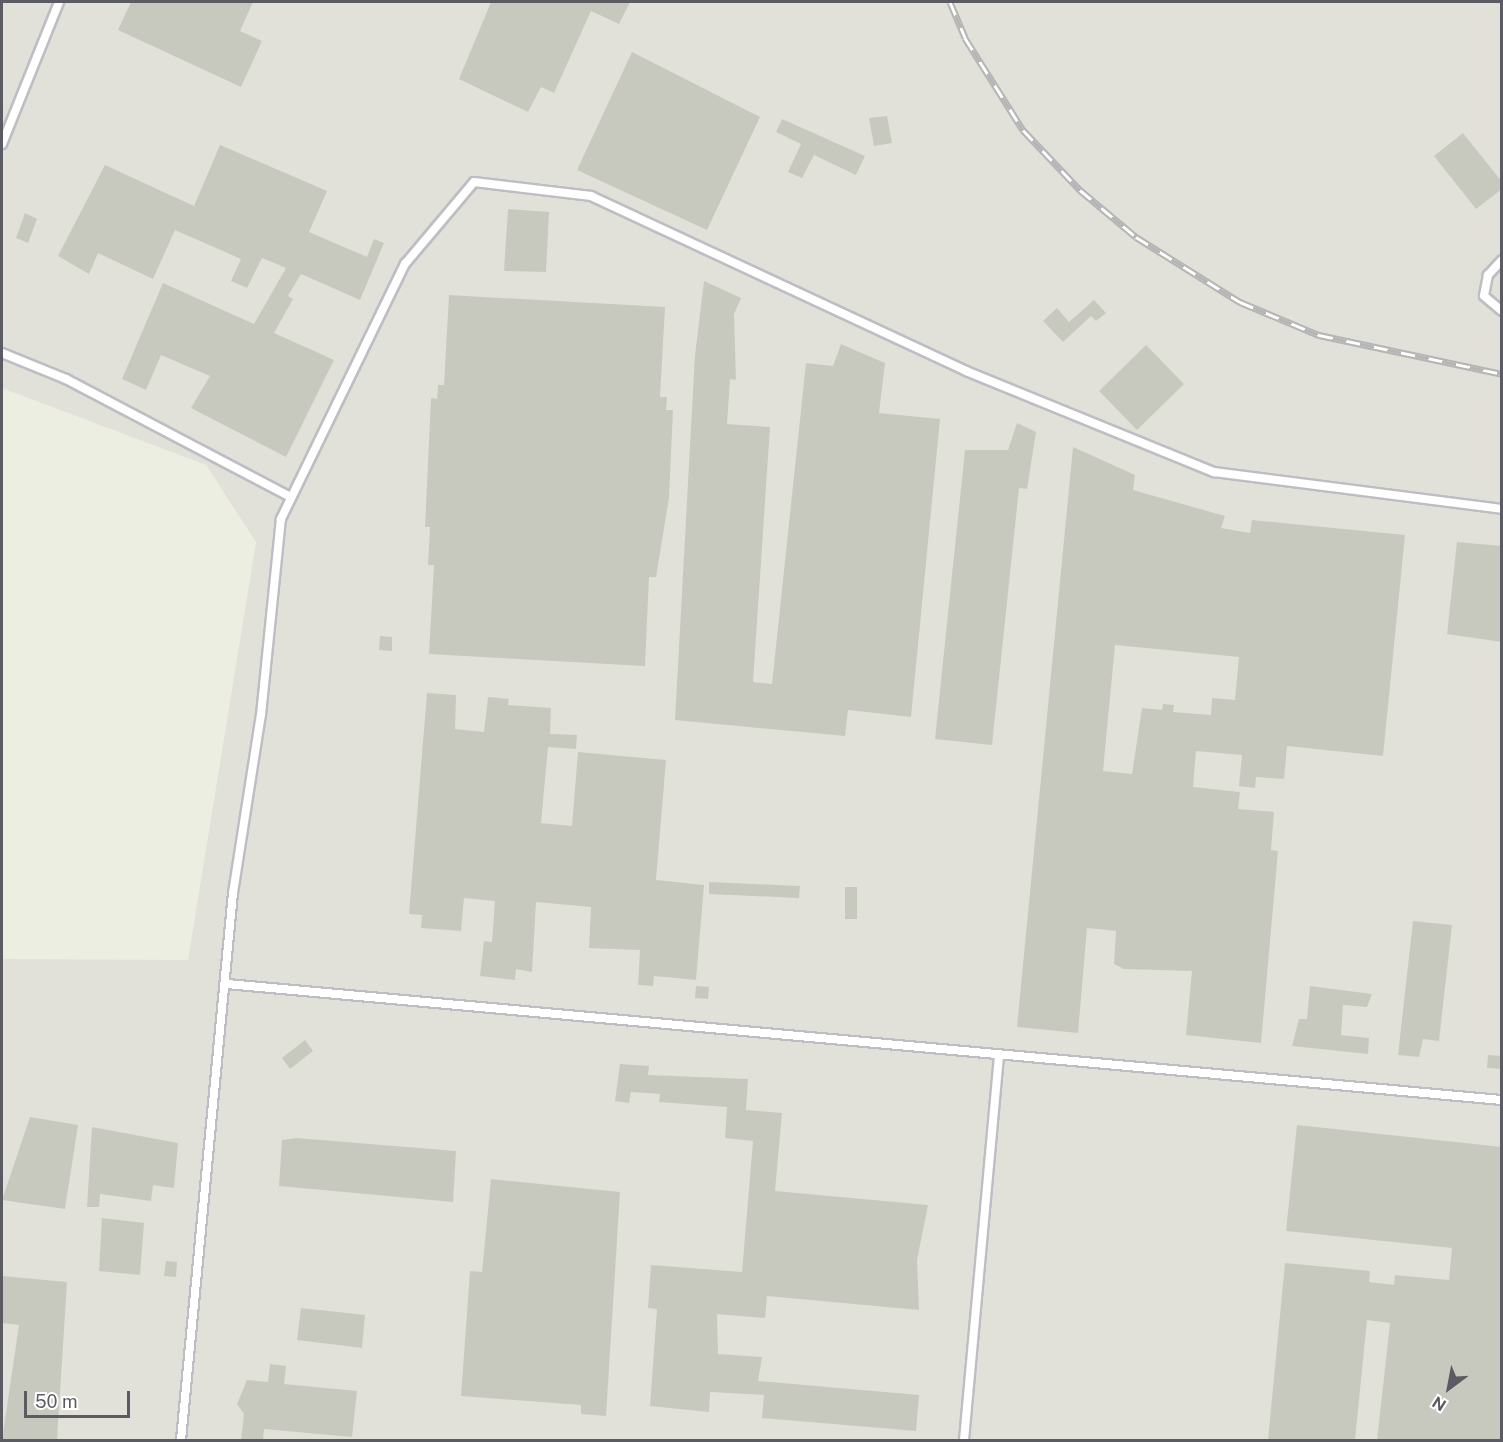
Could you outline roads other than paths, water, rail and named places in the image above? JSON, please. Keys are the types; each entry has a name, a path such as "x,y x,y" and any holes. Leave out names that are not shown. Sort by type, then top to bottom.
{"lane":[{"path":"2,144 60,2"},
{"path":"181,1440 227,984 233,894 261,715 281,519 405,264 474,182 591,196 966,371 1214,472 1502,509"},
{"path":"1502,260 1488,275 1484,296 1502,312"},
{"path":"2,353 66,379 291,497"},
{"path":"227,984 999,1057 1502,1100"},
{"path":"964,1440 999,1057"}],"railway":[{"path":"950,2 965,38 1023,130 1080,190 1136,237 1240,302 1319,335 1502,374"}]}
